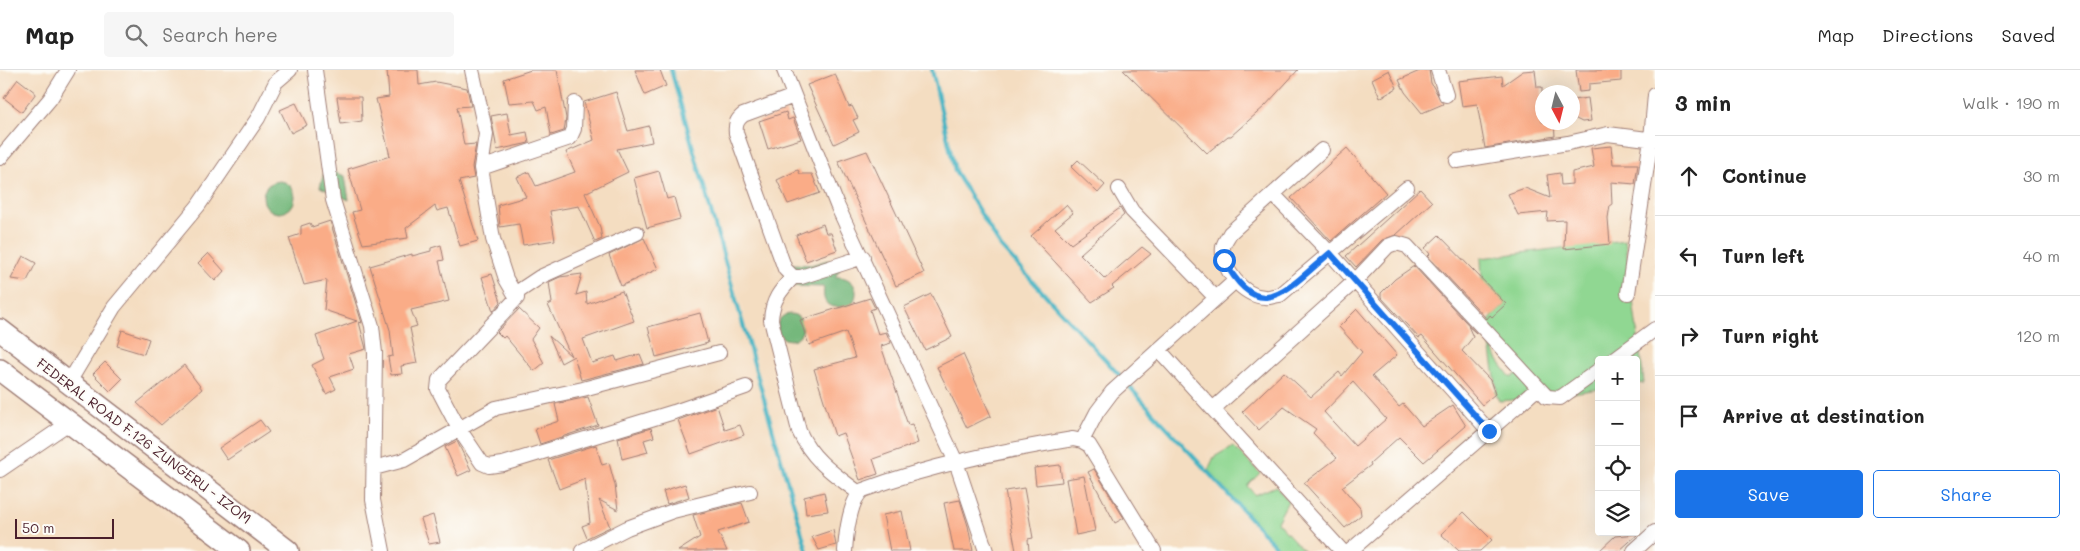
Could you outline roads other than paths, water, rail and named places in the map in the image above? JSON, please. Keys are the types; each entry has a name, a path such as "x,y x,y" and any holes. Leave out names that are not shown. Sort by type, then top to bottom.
{"main road":[{"name":"FEDERAL ROAD F.126 ZUNGERU - IZOM","path":"0,330 288,551"},
{"path":"0,370 239,551"}],"street":[{"path":"0,158 50,99 68,70"},
{"path":"68,384 114,307 198,206 258,118 276,82 290,70"},
{"path":"315,70 333,200 372,326 375,354 373,500 383,551"},
{"path":"472,70 486,134 481,168 493,239 506,279 517,298"},
{"path":"784,70 837,205 956,462 986,551"},
{"path":"1438,70 1446,95"},
{"path":"1628,293 1653,140 1655,95"},
{"path":"794,96 743,115 738,119 735,126 785,268 793,276 801,277 863,258"},
{"path":"481,168 570,138 574,129 574,103"},
{"path":"1457,161 1568,143 1608,134 1653,140"},
{"path":"1322,150 1230,233 1223,246 1224,260 1235,281 1249,292 1264,298 1280,294 1407,188"},
{"path":"1119,189 1132,210 1216,298"},
{"path":"1274,194 1330,253 1489,431"},
{"path":"637,233 540,277 516,293 517,298 439,380 438,389 459,429 482,463 489,466 496,465 674,412 746,387"},
{"path":"1213,409 1355,281 1388,246 1396,243 1407,246 1547,397 1560,398 1595,373"},
{"path":"793,276 776,296 772,308 772,320 799,431 806,446 816,460 859,493"},
{"path":"1082,440 1097,412 1112,392 1235,281"},
{"path":"1618,356 1655,329"},
{"path":"1159,350 1342,551"},
{"path":"374,468 404,460 496,408 719,353"},
{"path":"1350,551 1538,388"},
{"path":"0,470 69,423"},
{"path":"845,551 846,535 859,493 871,487 956,462 1073,439 1082,440 1089,445 1154,551"},
{"path":"582,551 627,528 673,511 750,492"},
{"path":"1634,551 1655,532"}],"waterway":[{"path":"671,70 807,551"},
{"path":"932,70 955,171 1001,247 1122,378"},
{"path":"1126,383 1280,551"}]}
